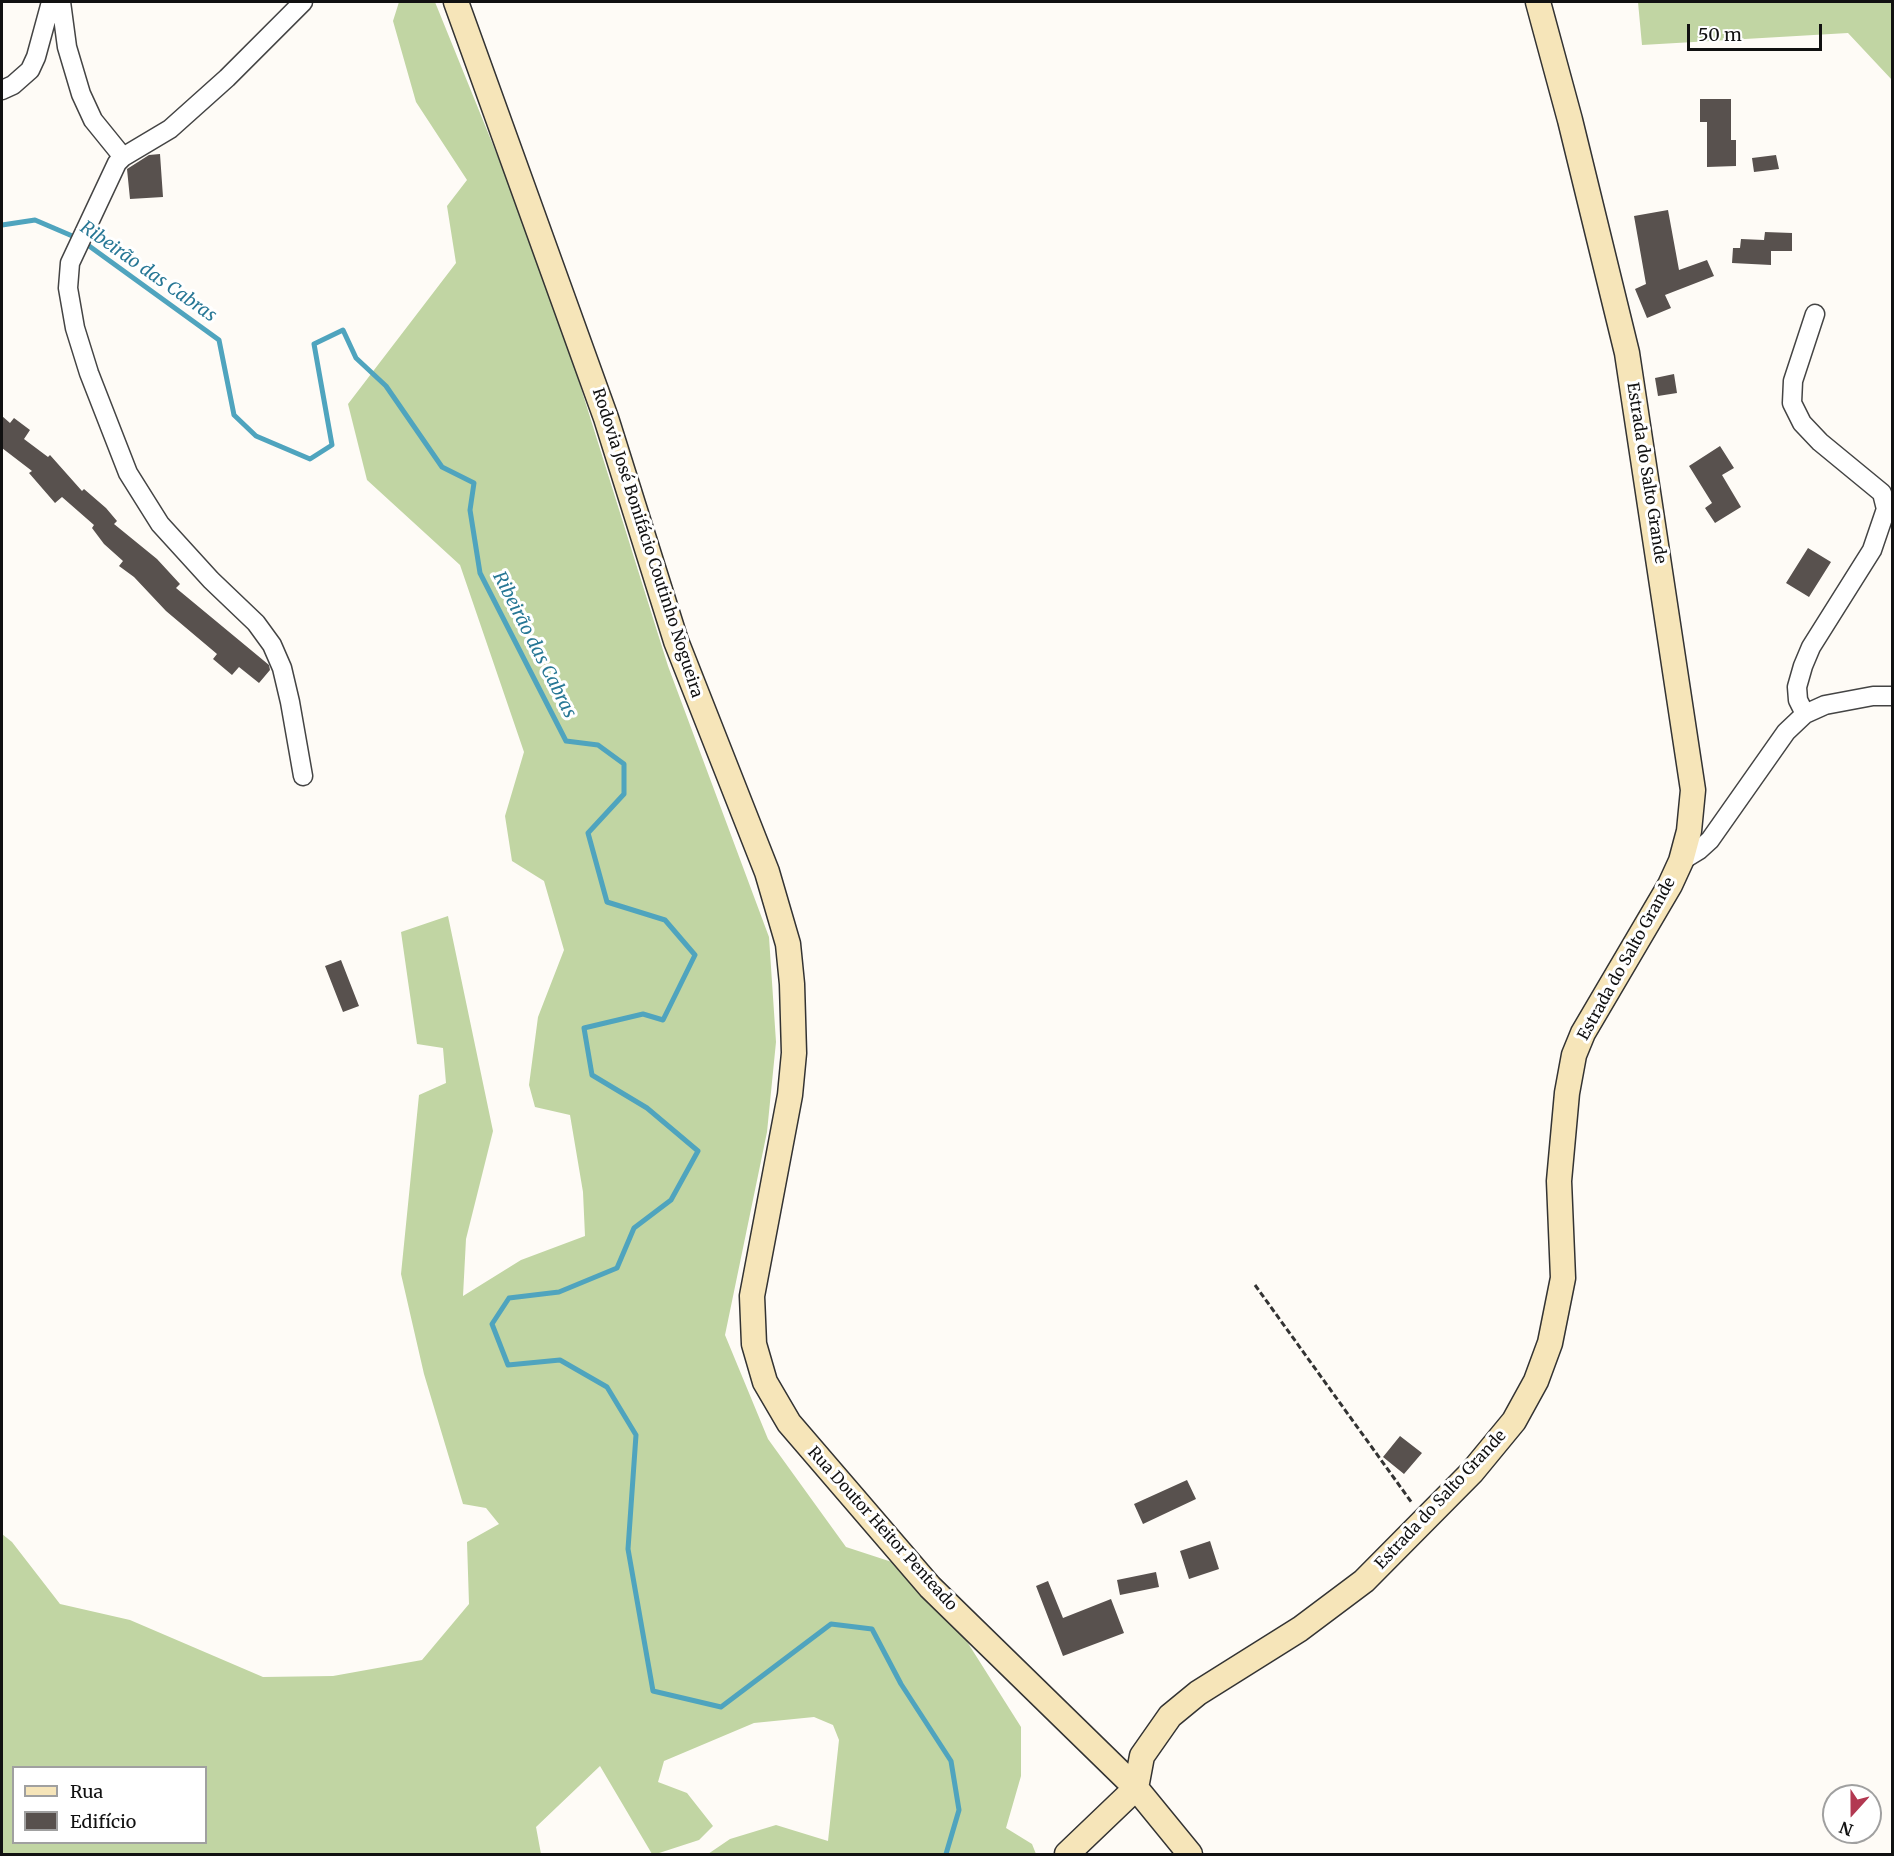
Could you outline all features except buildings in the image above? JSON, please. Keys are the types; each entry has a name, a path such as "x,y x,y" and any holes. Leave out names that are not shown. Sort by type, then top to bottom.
{"street":[{"path":"2,90 13,85 30,70 51,2"},
{"path":"62,2 67,47 81,94 93,120 123,157"},
{"path":"303,2 227,78 170,129 123,157 70,262 68,288 75,328 104,417 128,472 155,515 183,551 256,622 272,645 282,668 303,776"},
{"name":"Rodovia José Bonifácio Coutinho Nogueira","path":"456,2 606,418 676,641 767,872 788,944 794,1053 790,1095 756,1268"},
{"name":"Estrada do Salto Grande","path":"1136,1788 1142,1756 1170,1716 1198,1693 1300,1629 1364,1581 1425,1521 1514,1421 1536,1381 1550,1343 1563,1278 1559,1181 1569,1078 1574,1056 1583,1033 1670,885 1681,861 1689,831 1693,790 1627,353 1570,120 1538,2"},
{"path":"1805,714 1798,700 1797,687 1803,666 1811,646 1872,550 1882,528 1886,509 1882,493 1820,442 1802,423 1792,403 1793,381 1815,314"},
{"path":"1873,696 1893,687"},
{"path":"1681,861 1700,850 1710,840 1786,732 1805,714 1825,705 1873,696 1893,696"},
{"name":"Rua Doutor Heitor Penteado","path":"756,1268 751,1323 757,1362 773,1399 789,1423 930,1587 1136,1788 1190,1854"},
{"path":"1067,1854 1136,1788"}],"path":[{"path":"1255,1285 1425,1521"}],"green space":[{"path":"399,2 435,2 519,209 570,353 668,666 769,937 776,1042 767,1132 725,1335 768,1439 846,1547 898,1564 966,1640 1021,1727 1021,1776 1006,1828 1032,1844 1036,1854 708,1854 730,1839 776,1825 828,1841 839,1740 833,1725 814,1717 754,1723 664,1761 658,1782 687,1793 713,1826 699,1840 656,1854 652,1854 600,1766 536,1827 541,1854 2,1854 2,1534 12,1542 60,1604 130,1620 263,1677 333,1676 422,1660 469,1604 467,1542 499,1524 486,1508 463,1504 424,1374 401,1274 419,1095 446,1083 443,1048 417,1044 401,932 448,916 493,1131 466,1239 463,1296 521,1260 585,1236 583,1192 570,1115 535,1107 529,1085 538,1017 564,950 544,881 512,861 505,816 524,752 460,565 367,480 348,404 456,263 447,206 467,180 416,102 393,21"},
{"path":"1638,2 1892,2 1892,80 1848,33 1642,45"}],"waterway":[{"name":"Ribeirão das Cabras","path":"2,225 35,220 77,238"},
{"name":"Ribeirão das Cabras","path":"85,243 219,340 234,415 256,436 310,459 332,445 314,344 343,330 356,358 386,386 442,467 474,483 470,510 480,573 566,741 598,745 624,764 624,794 588,833 607,902 665,920 695,955 663,1020 643,1014 584,1028 592,1075 647,1108 698,1151 671,1200 634,1228 617,1268 559,1292 509,1298 492,1324 508,1365 560,1360 607,1387 636,1435 628,1549 653,1691 721,1707 831,1624 872,1629 901,1684 951,1761 959,1810 946,1854"}]}
